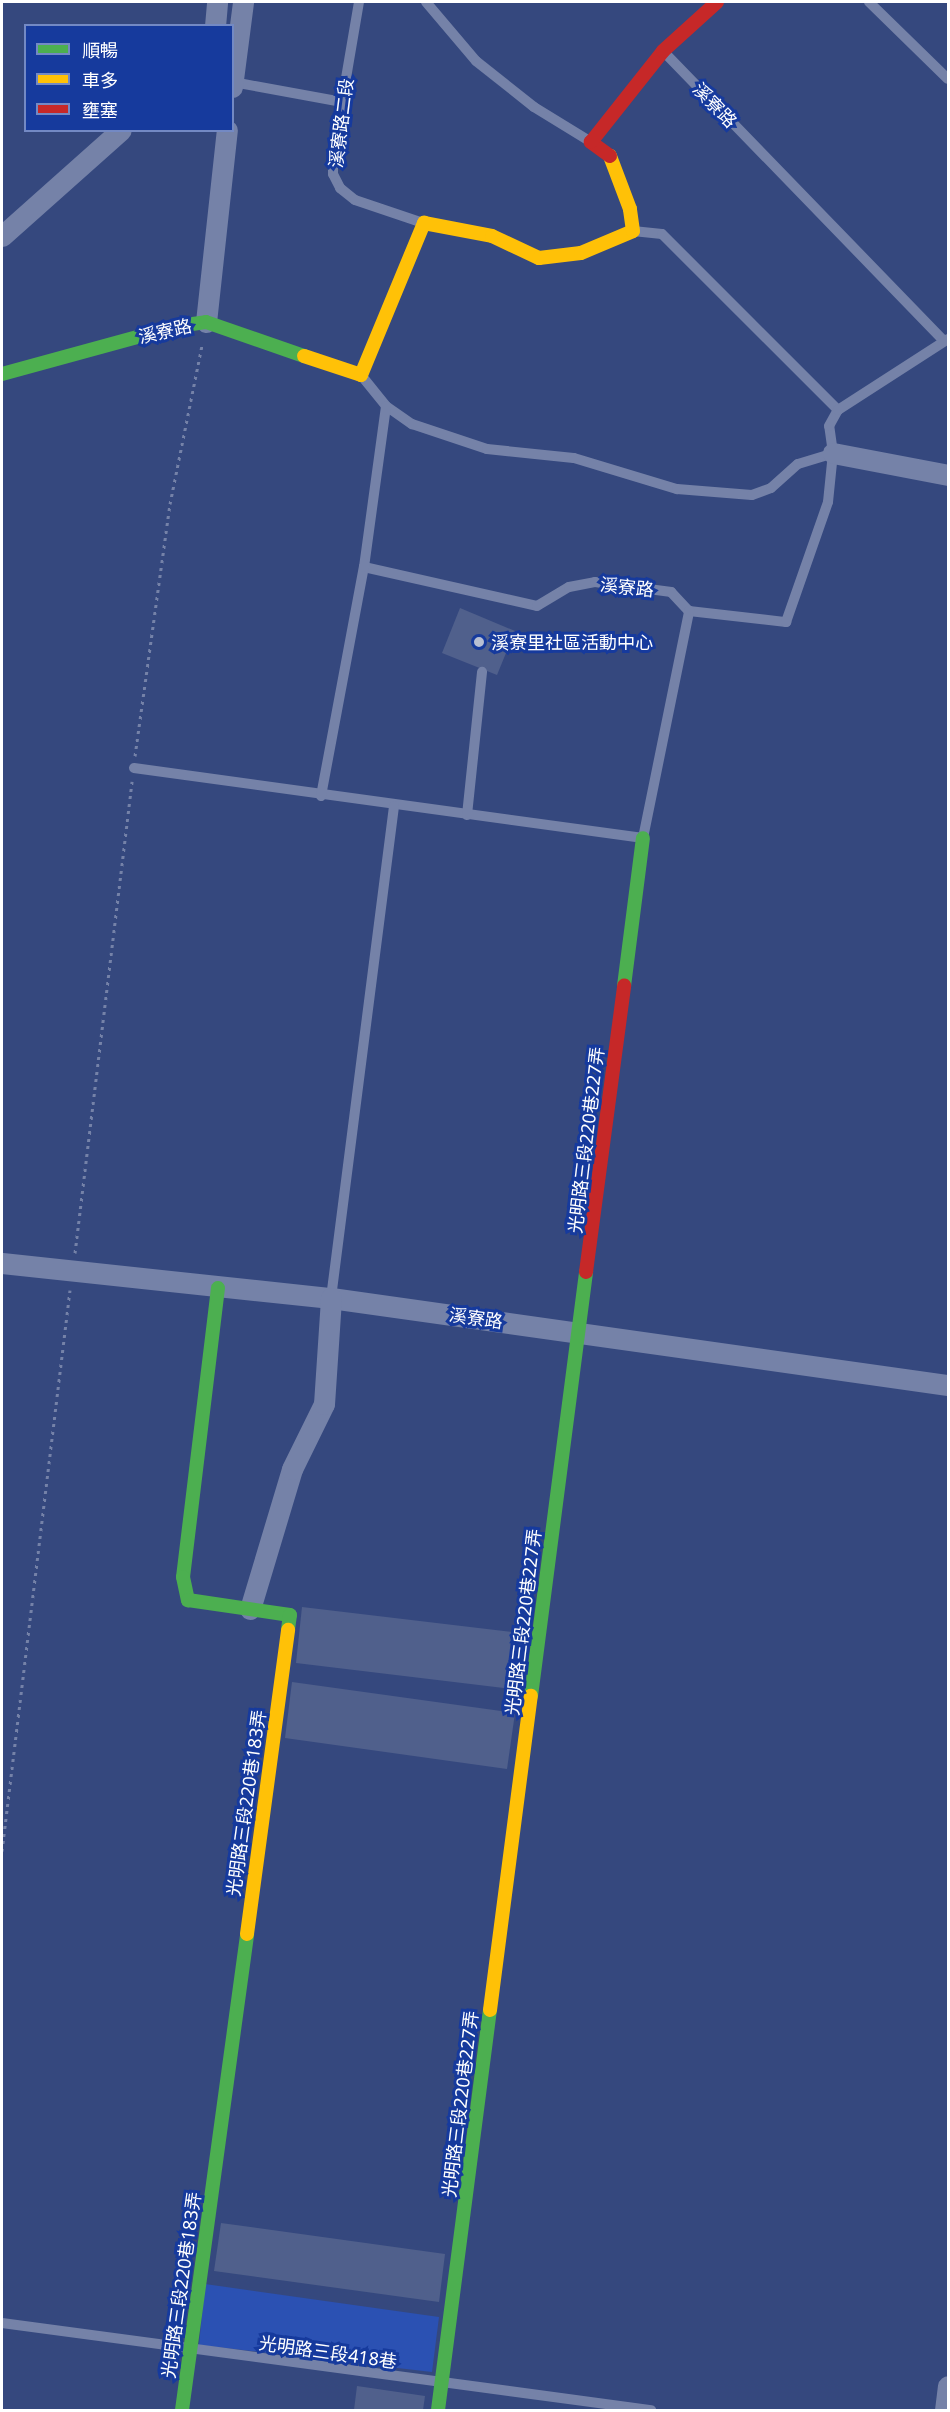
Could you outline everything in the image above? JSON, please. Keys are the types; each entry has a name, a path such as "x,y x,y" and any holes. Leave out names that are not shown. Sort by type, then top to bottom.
{"street":[{"path":"215,24 217,2"},
{"path":"234,74 243,2"},
{"path":"361,375 424,223 492,236 539,258 581,253 633,231 630,209 609,154 591,142 663,51 717,2"},
{"path":"2,236 119,132"},
{"path":"206,322 227,132"},
{"name":"溪寮路","path":"2,374 178,326 206,322 361,375"},
{"path":"833,453 948,475"},
{"name":"光明路三段220巷227弄","path":"438,2410 643,838"},
{"name":"溪寮路","path":"2,1263 72,1273 331,1298 948,1385"},
{"name":"光明路三段220巷183弄","path":"182,2410 290,1615 188,1600 183,1576 218,1288"},
{"path":"250,1609 292,1469 324,1404 331,1298"},
{"path":"945,2410 948,2386"}],"lane":[{"name":"溪寮路二段","path":"359,2 333,154 333,174 340,188 355,200 424,223"},
{"path":"426,2 476,61 534,107 591,142"},
{"path":"869,2 948,79"},
{"name":"溪寮路","path":"663,51 946,339 838,410"},
{"path":"234,82 342,102"},
{"path":"134,768 321,796 643,838 689,611 786,622 828,502 833,453 829,426 838,410 663,234 633,231"},
{"path":"361,375 386,406 412,424 487,449 574,458 677,489 722,495 761,492 798,464 833,453"},
{"path":"321,796 364,567 386,406"},
{"name":"溪寮路","path":"364,567 537,606 569,587 595,582 620,585 671,592 689,611"},
{"path":"468,815 482,672"},
{"path":"331,1298 394,806"},
{"name":"光明路三段418巷","path":"2,2323 442,2384 651,2410"}],"path":[{"path":"2,1851 134,768 170,504 206,322"}],"shaded area":[{"path":"205,2284 439,2317 432,2372 199,2345"}],"building":[{"name":"溪寮里社區活動中心","path":"460,608 515,631 497,675 442,653"},
{"path":"302,1607 528,1634 521,1690 296,1663"},
{"path":"292,1682 515,1713 507,1769 285,1738"},
{"path":"221,2223 445,2254 439,2302 214,2271"},
{"path":"357,2386 425,2396 423,2410 354,2410"}],"traffic: fast":[{"path":"2,374 178,326 206,322 304,356"},
{"path":"624,986 643,838"},
{"path":"531,1696 586,1272"},
{"path":"218,1288 183,1577 188,1600 290,1615 288,1630"},
{"path":"182,2410 247,1934"},
{"path":"438,2410 490,2010"}],"traffic: slow":[{"path":"304,356 361,375 424,223 492,236 539,258 581,253 633,231 630,209 610,156"},
{"path":"247,1934 288,1630"},
{"path":"490,2010 531,1696"}],"traffic: jam":[{"path":"610,156 591,142 663,51 717,2"},
{"path":"586,1272 624,986"}],"place":[{"name":"溪寮里社區活動中心","path":"479,642"}]}
